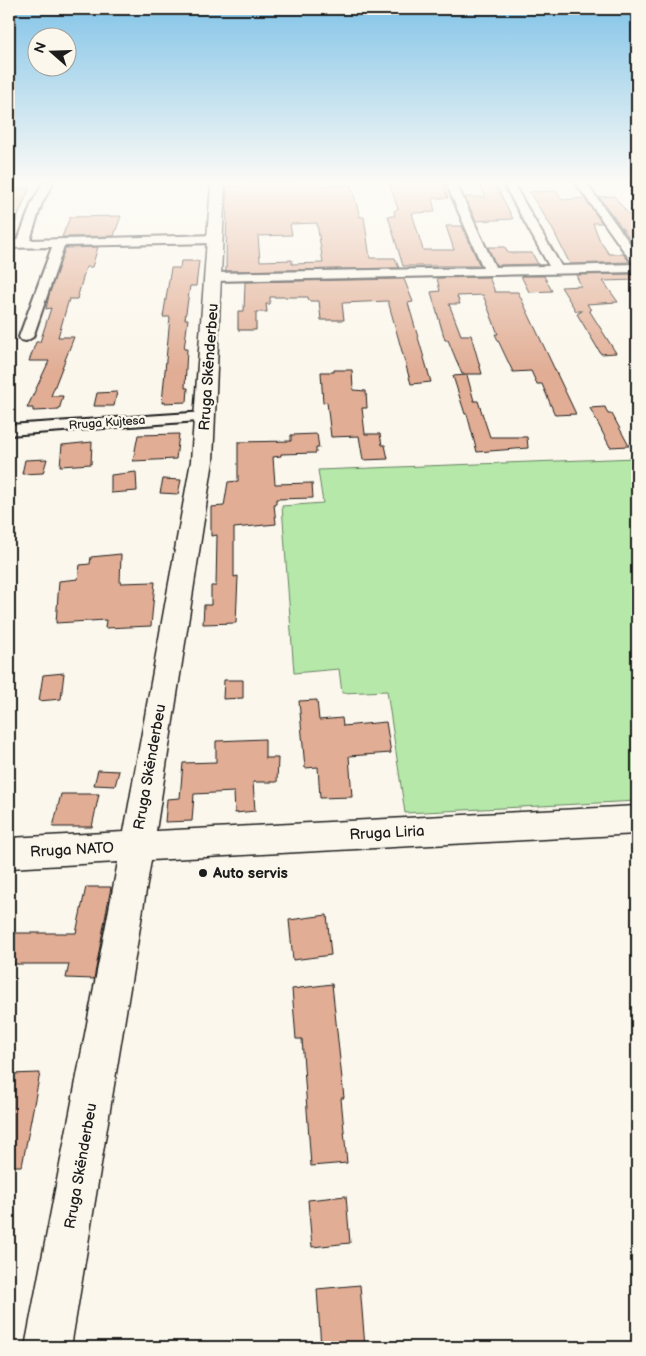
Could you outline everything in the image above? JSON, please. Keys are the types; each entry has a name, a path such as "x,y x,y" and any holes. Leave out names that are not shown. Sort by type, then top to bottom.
{"main road":[{"name":"Rruga Skënderbeu","path":"48,1347 176,623 202,461 216,246"},
{"name":"Rruga Liria","path":"136,847 637,820"},
{"name":"Rruga NATO","path":"9,853 136,847"}],"street":[{"path":"26,337 58,246"},
{"path":"480,246 491,271"},
{"path":"544,246 557,269"},
{"path":"626,246 637,261"},
{"path":"214,277 637,268"},
{"name":"Rruga Kujtesa","path":"9,430 206,417"}],"green space":[{"path":"637,458 637,801 405,813 387,691 342,693 339,669 294,673 282,506 323,503 318,470"}],"building":[{"path":"226,246 259,246 260,261 292,260 292,264 323,263 320,246 368,246 370,258 395,258 399,268 226,271"},
{"path":"397,246 422,246 423,250 454,250 453,246 471,246 480,266 403,266"},
{"path":"561,246 604,246 609,254 623,254 630,262 570,264"},
{"path":"98,247 92,267 86,267 77,299 69,299 58,337 74,337 51,396 63,396 59,410 33,411 33,408 27,408 49,361 29,361 36,342 40,342 51,308 46,309 65,248"},
{"path":"488,247 505,247 508,253 532,253 538,264 496,265"},
{"path":"181,261 199,261 196,286 190,286 185,319 188,319 184,349 187,349 185,388 188,388 187,402 162,403 170,317 163,317 171,268 180,268"},
{"path":"637,274 637,280 603,281 618,302 587,304 616,353 601,354 577,314 582,311 576,311 561,287 581,286 576,275"},
{"path":"521,276 544,276 552,291 529,292"},
{"path":"489,277 495,292 518,292 576,414 555,415 542,384 537,384 531,371 513,372 495,334 498,334 483,295 457,296 460,304 449,304 461,335 471,335 482,374 462,374 448,340 445,340 431,292 440,291 437,278"},
{"path":"404,279 413,302 408,303 431,382 411,384 388,301 342,303 344,320 321,320 319,301 309,301 308,297 270,297 270,304 266,304 267,312 256,312 256,330 238,330 238,311 244,311 245,282"},
{"path":"334,370 352,370 353,390 366,391 367,408 362,408 365,434 380,434 388,459 363,460 359,436 331,437 327,402 323,403 321,372 334,372"},
{"path":"467,375 474,401 478,401 490,437 527,437 528,448 477,452 467,414 465,414 453,376"},
{"path":"117,392 114,406 94,406 97,393"},
{"path":"605,407 608,414 612,414 629,446 610,447 590,408"},
{"path":"179,434 176,459 133,461 138,435"},
{"path":"317,434 319,448 316,448 316,453 281,454 281,456 273,457 275,484 312,483 313,498 276,499 276,504 274,504 276,524 234,528 234,577 238,576 236,623 203,624 204,605 211,605 211,586 216,586 217,535 211,536 211,507 224,506 228,482 238,481 238,442 291,441 291,435"},
{"path":"92,442 91,464 60,466 62,445"},
{"path":"47,459 43,473 22,474 25,460"},
{"path":"136,472 137,491 111,493 111,475"},
{"path":"163,479 181,480 178,494 160,493"},
{"path":"121,554 120,583 155,582 151,626 105,628 106,620 56,623 59,581 78,579 80,565 90,564 91,557"},
{"path":"64,673 61,699 39,701 43,675"},
{"path":"224,680 243,680 243,698 223,699"},
{"path":"317,700 319,720 342,718 343,726 386,722 391,753 349,756 352,797 320,798 318,767 305,768 299,701"},
{"path":"265,739 265,758 278,758 277,782 253,782 255,811 235,813 234,792 194,794 192,821 165,822 167,799 180,798 183,763 216,762 216,741"},
{"path":"98,770 119,771 115,786 94,785"},
{"path":"61,794 99,794 92,827 53,827"},
{"path":"86,887 111,887 94,979 66,978 69,964 9,964 9,954 14,933 76,933"},
{"path":"327,915 331,955 293,960 289,920"},
{"path":"332,984 344,1098 341,1098 347,1163 311,1166 302,1039 296,1039 292,989"},
{"path":"40,1073 22,1166 9,1166 9,1074"},
{"path":"346,1196 350,1243 312,1247 308,1200"},
{"path":"360,1285 365,1347 321,1347 317,1289"}],"place":[{"name":"Auto servis","path":"203,873"}]}
